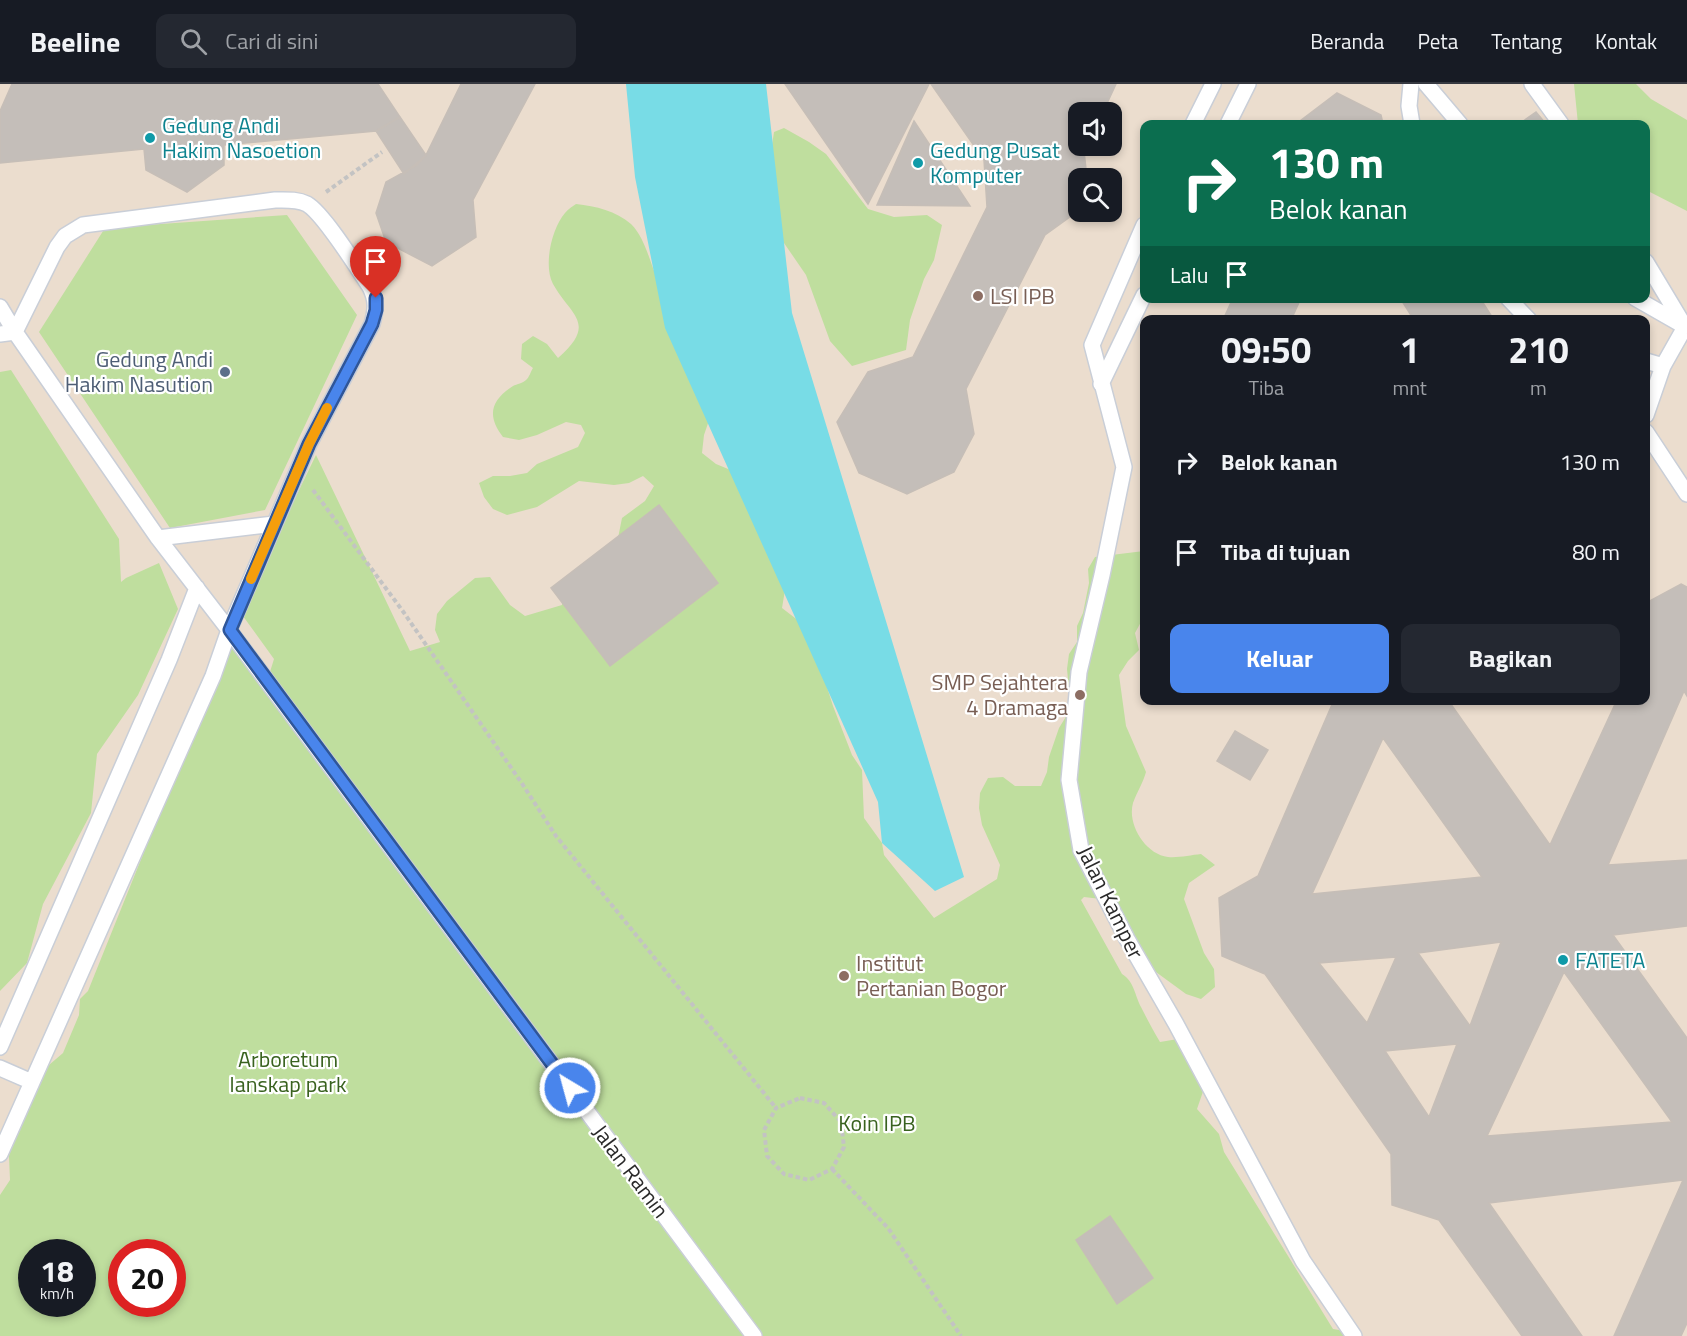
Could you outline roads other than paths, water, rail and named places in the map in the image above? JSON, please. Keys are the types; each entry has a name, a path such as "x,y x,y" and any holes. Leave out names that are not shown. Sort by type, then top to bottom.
{"lane":[{"path":"1195,120 1213,84"},
{"path":"1230,120 1248,84"},
{"path":"1411,84 1409,106 1411,120"},
{"path":"1426,84 1457,120"},
{"path":"1532,84 1558,120"},
{"path":"0,1154 213,676 230,630 298,470 345,373 372,324 376,310 376,298 328,227 309,205 294,200 275,200 83,225 65,236 57,247 8,333"},
{"name":"Jalan Kamper","path":"1140,234 1092,345 1124,466 1079,672 1069,780 1081,850 1127,939 1176,1024 1303,1261 1354,1336"},
{"path":"1650,268 1686,327"},
{"path":"1101,384 1140,303"},
{"path":"1513,303 1524,315"},
{"path":"1644,303 1686,327"},
{"name":"Jalan Ramin","path":"0,308 8,333 158,538 230,630 754,1336"},
{"path":"1650,403 1663,366 1686,327"},
{"path":"1650,362 1663,366"},
{"path":"1650,438 1687,494"},
{"path":"158,538 274,524"},
{"path":"0,1047 169,660 197,588"},
{"path":"0,1068 32,1082"}],"water":[{"path":"626,84 766,84 792,313 964,877 935,891 882,843 878,802 665,328 635,177"}],"place":[{"name":"Gedung Andi Hakim Nasoetion","path":"150,138"},
{"name":"Gedung Pusat Komputer","path":"918,163"},
{"name":"LSI IPB","path":"978,296"},
{"name":"Gedung Andi Hakim Nasution","path":"225,372"},
{"name":"SMP Sejahtera 4 Dramaga","path":"1080,695"},
{"name":"FATETA","path":"1563,960"},
{"name":"Institut Pertanian Bogor","path":"844,976"}],"park label":[{"name":"Arboretum lanskap park","path":"288,1072"},
{"name":"Koin IPB","path":"877,1123"}]}
